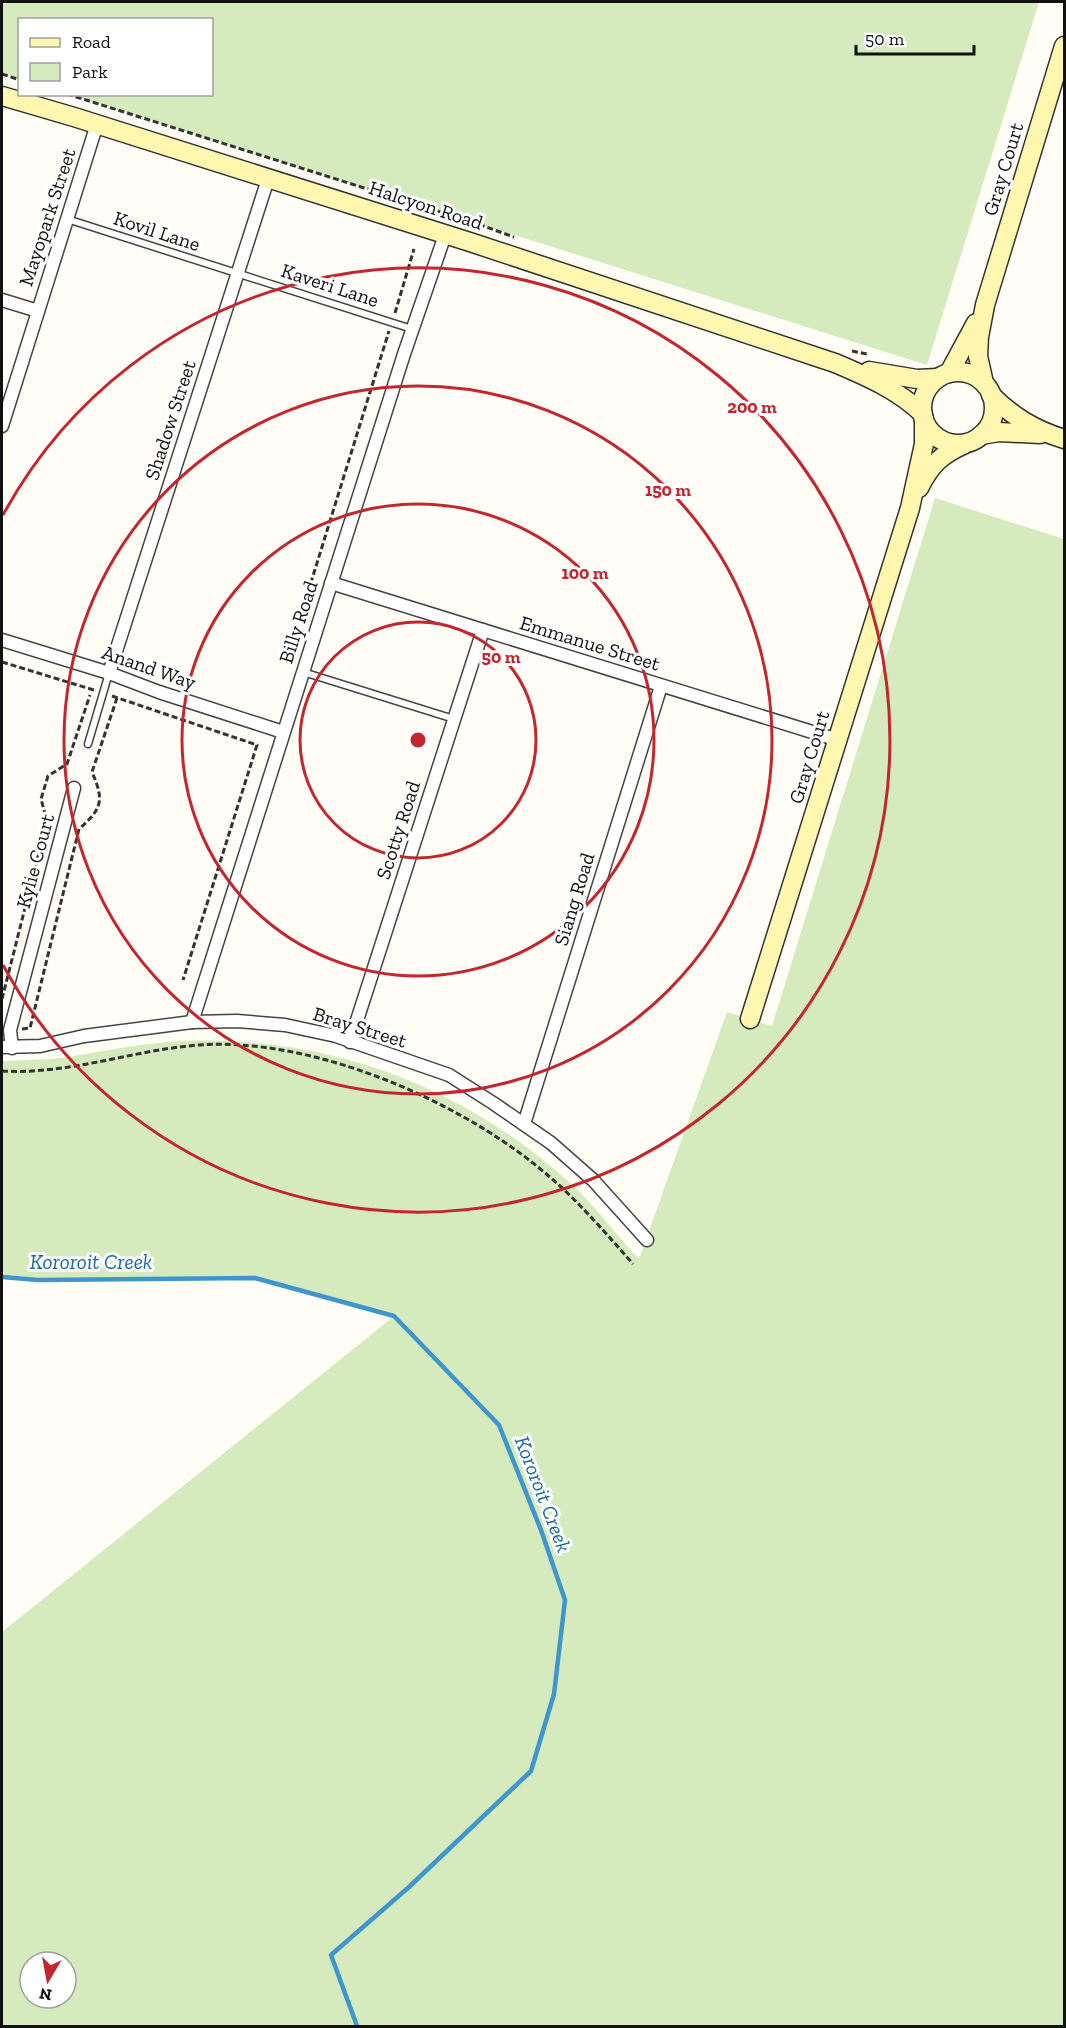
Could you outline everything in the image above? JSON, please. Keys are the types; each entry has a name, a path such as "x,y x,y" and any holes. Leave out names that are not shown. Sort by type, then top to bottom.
{"street":[{"name":"Gray Court","path":"985,305 1065,46"},
{"name":"Halcyon Road","path":"2,96 268,178 835,363"},
{"name":"Mayopark Street","path":"2,426 97,124"},
{"name":"Shadow Street","path":"109,672 268,178"},
{"name":"Billy Road","path":"192,1022 302,672 444,235"},
{"path":"2,300 38,312"},
{"path":"910,508 924,444 924,396 929,386 943,376 970,336 985,305"},
{"path":"910,508 921,483 945,453 976,439 989,426 994,414 978,356 985,305"},
{"path":"835,363 891,376 917,379 960,372 972,375 1008,412 1057,437"},
{"path":"835,363 870,378 910,402 923,416 929,429 937,437 948,442 959,444 999,432 1057,437"},
{"name":"Gray Court","path":"750,1019 910,508"},
{"name":"Emmanue Street","path":"331,583 838,740"},
{"name":"Scotty Road","path":"350,1042 483,630"},
{"name":"Anand Way","path":"2,640 109,672 159,692 283,732"},
{"name":"Siang Road","path":"524,1124 661,686"},
{"name":"Kylie Court","path":"7,1048 74,788"},
{"name":"Bray Street","path":"7,1048 40,1046 84,1036 192,1022 237,1020 285,1025 336,1036 449,1075 524,1124 551,1143 593,1180 647,1240"}],"lane":[{"name":"Kovil Lane","path":"67,219 237,273"},
{"name":"Kaveri Lane","path":"237,273 412,329"},
{"path":"88,744 109,672"},
{"path":"302,672 454,719"}],"path":[{"path":"2,74 18,79"},
{"path":"308,592 414,249"},
{"path":"2,662 104,693 257,745 183,980"},
{"path":"2,999 47,821 41,799 48,776 67,764 91,689"},
{"path":"10,1030 30,1028 79,829 94,816 101,794 92,772 117,698"},
{"path":"2,1071 56,1069 155,1049 202,1045 250,1046 307,1054 374,1076 429,1099 491,1132 538,1167 581,1206 633,1264"}],"green space":[{"path":"2,2 1039,2 927,365 73,96 213,96 213,18 18,18 18,79 2,73"},
{"path":"935,498 1064,539 1064,2026 2,2026 2,1632 393,1317 255,1278 38,1280 2,1277 2,1061 61,1058 182,1041 236,1041 289,1047 340,1057 390,1073 438,1093 484,1118 527,1148 569,1182 588,1200 639,1259 727,1012 772,1026"}],"waterway":[{"name":"Kororoit Creek","path":"2,1277 38,1280 255,1278 394,1316 499,1425 541,1530 565,1600 554,1694 531,1771 409,1887 331,1955 357,2026"}]}
